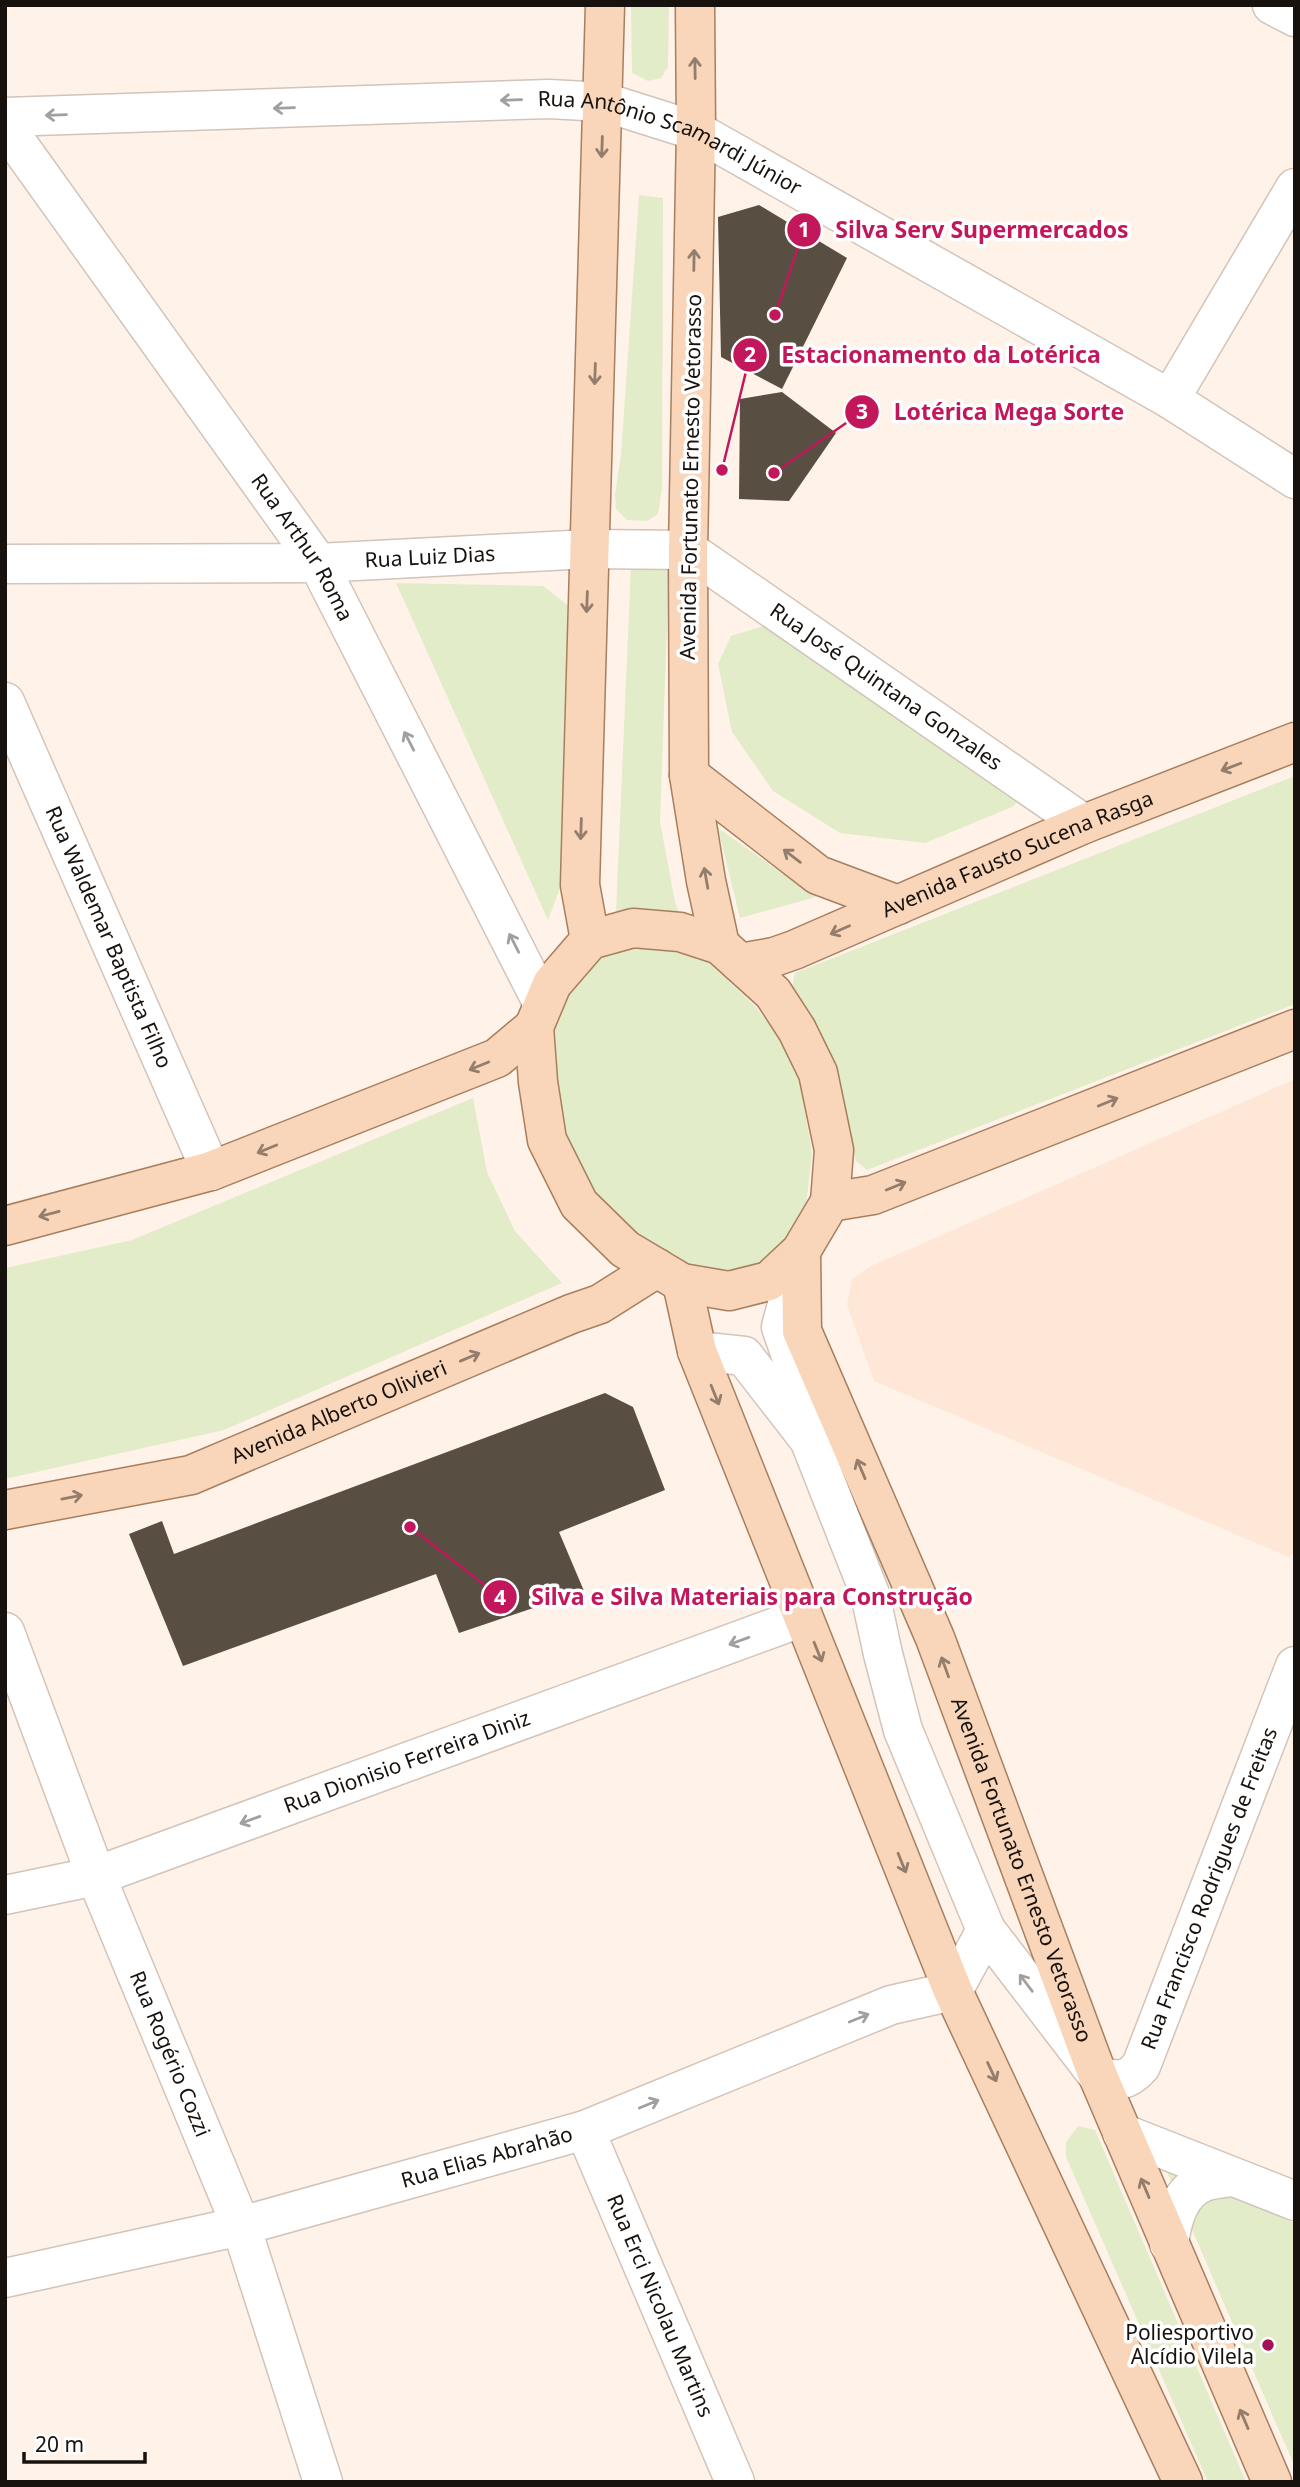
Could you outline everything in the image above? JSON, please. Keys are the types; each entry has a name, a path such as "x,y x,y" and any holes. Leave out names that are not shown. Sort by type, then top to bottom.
{"main road":[{"path":"590,940 580,885 605,5"},
{"name":"Avenida Fortunato Ernesto Vetorasso","path":"695,5 696,131 688,550 689,775 706,881 730,954"},
{"name":"Avenida Fausto Sucena Rasga","path":"730,954 774,957 794,950 1084,824 1295,742"},
{"path":"689,775 818,875 898,905"},
{"path":"5,1226 211,1171 497,1058 538,1015 552,984 590,940 633,928 680,932 730,954 774,993 797,1030 818,1073 834,1150 831,1202 802,1251 769,1281 729,1291 670,1276 625,1249 579,1204 548,1140 538,1082 538,1015"},
{"path":"831,1202 873,1195 1295,1029"},
{"name":"Avenida Fortunato Ernesto Vetorasso","path":"802,1251 802,1331 935,1638 1098,2076 1272,2482"},
{"path":"670,1276 697,1351 953,1991 1183,2482"},
{"name":"Avenida Alberto Olivieri","path":"5,1510 191,1475 571,1314 670,1276"}],"street":[{"path":"1272,5 1295,18"},
{"name":"Rua Antônio Scamardi Júnior","path":"5,117 535,99 604,102 696,131 1170,399 1295,479"},
{"name":"Rua Arthur Roma","path":"5,126 318,563 538,1015"},
{"path":"1170,399 1295,188"},
{"name":"Rua Luiz Dias","path":"5,564 318,563 589,549 688,550"},
{"name":"Rua José Quintana Gonzales","path":"688,550 1084,824"},
{"name":"Rua Waldemar Baptista Filho","path":"5,702 211,1171"},
{"path":"802,1251 781,1326 800,1382 809,1439 870,1594 903,1730 986,1930 1098,2076"},
{"path":"697,1351 744,1356 809,1439"},
{"path":"870,1594 883,1518"},
{"name":"Rua Dionisio Ferreira Diniz","path":"5,1895 96,1876 803,1617"},
{"name":"Rua Rogério Cozzi","path":"5,1632 96,1876 240,2226 323,2482"},
{"name":"Rua Francisco Rodrigues de Freitas","path":"1098,2076 1124,2079 1132,2077 1141,2066 1295,1666"},
{"path":"953,1991 986,1930"},
{"name":"Rua Elias Abrahão","path":"5,2278 240,2226 585,2130 891,2005 953,1991"},
{"name":"Rua Erci Nicolau Martins","path":"585,2130 735,2482"},
{"path":"1122,2133 1295,2201"},
{"path":"1169,2244 1171,2223 1183,2197 1202,2182 1232,2177"}],"shaded area":[{"path":"1295,1079 1295,1552 1289,1557 874,1381 847,1305 852,1279 869,1267"}],"green space":[{"path":"631,5 669,5 668,67 661,78 648,81 632,73"},
{"path":"639,195 663,198 662,488 658,514 647,521 627,520 616,509 615,495 621,455"},
{"path":"631,565 669,570 660,822 675,902 686,931 616,912"},
{"path":"396,583 543,586 570,607 562,883 548,920"},
{"path":"770,624 1028,792 1012,807 925,843 840,833 773,791 732,732 718,664 731,636"},
{"path":"1295,776 1295,1004 867,1170 856,1161 850,1143 844,1099 834,1066 812,1016 791,992 795,973"},
{"path":"718,828 816,897 740,918"},
{"path":"630,947 670,950 708,962 755,1006 781,1040 800,1083 812,1153 806,1206 784,1240 753,1267 722,1274 684,1266 632,1234 591,1192 564,1137 551,1032 563,998 595,960"},
{"path":"473,1098 487,1172 515,1231 562,1283 224,1430 5,1479 5,1268 132,1240"},
{"path":"1078,2126 1095,2130 1246,2482 1208,2482 1066,2157 1066,2142"},
{"name":"Poliesportivo Alcídio Vilela","path":"1167,2172 1295,2223 1295,2467"}],"building":[{"path":"759,205 847,258 782,389 721,357 718,217"},
{"path":"782,392 836,433 789,501 739,499 740,399"},
{"path":"605,1393 633,1407 665,1490 559,1532 584,1591 459,1633 436,1574 183,1666 129,1534 162,1521 174,1554"}],"place":[{"name":"Silva Serv Supermercados","path":"775,315"},
{"name":"Estacionamento da Lotérica","path":"722,470"},
{"name":"Lotérica Mega Sorte","path":"774,473"},
{"name":"Silva e Silva Materiais para Construção","path":"410,1527"},
{"name":"Poliesportivo Alcídio Vilela","path":"1268,2345"}]}
